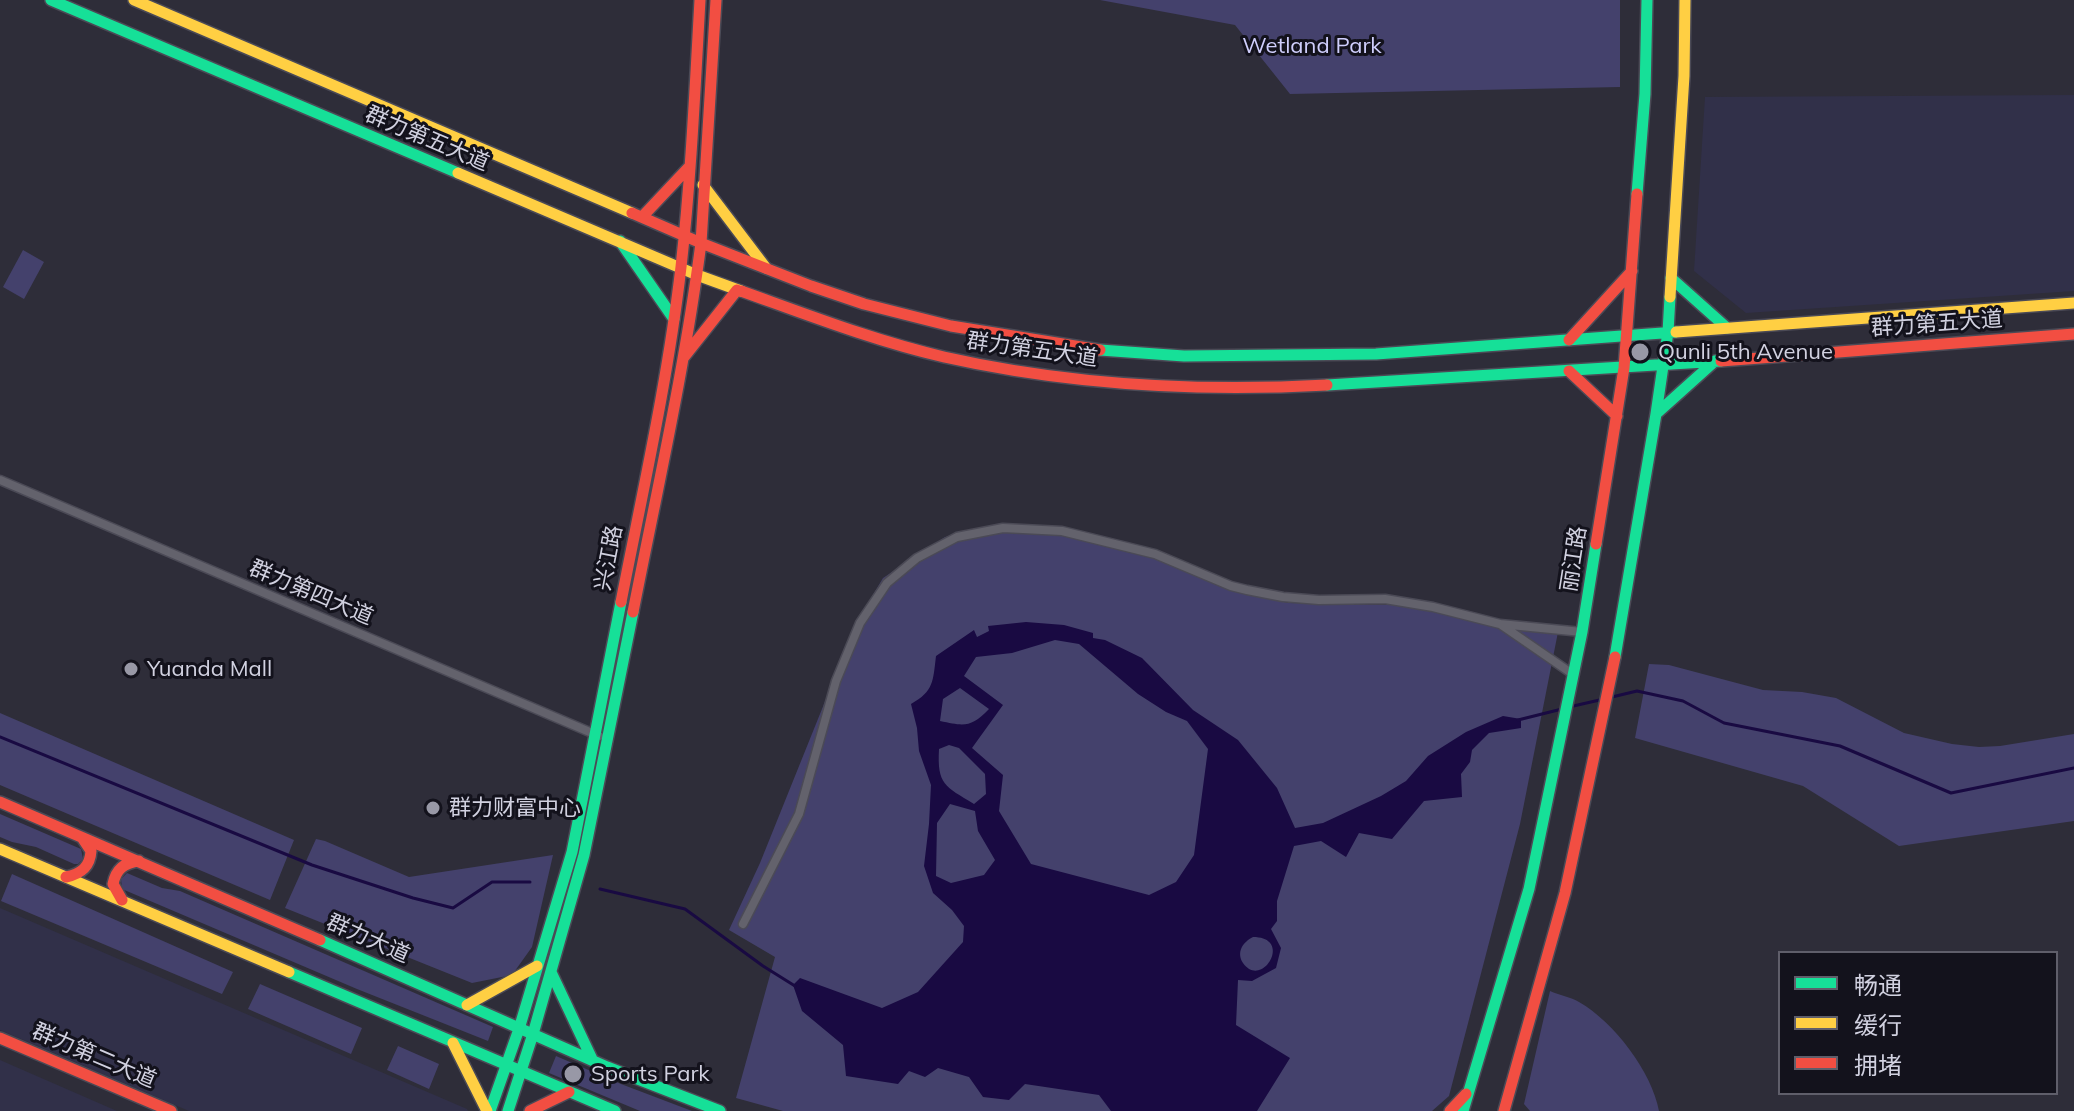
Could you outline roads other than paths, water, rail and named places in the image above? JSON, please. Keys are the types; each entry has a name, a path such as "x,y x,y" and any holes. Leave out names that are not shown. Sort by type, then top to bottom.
{"main road":[{"name":"群力第五大道","path":"51,0 697,275 852,331 944,357 1040,374 1124,383 1290,387 1624,368 2074,334"},
{"name":"群力第五大道","path":"134,0 766,269 864,304 951,326 1055,344 1184,356 1376,354 2074,303"},
{"name":"兴江路","path":"488,1111 519,1029 537,966 584,855 601,737 674,319 690,166 700,0"},
{"name":"兴江路","path":"508,1111 551,972 572,852 601,737 683,358 701,243 716,0"},
{"name":"丽江路","path":"1463,1111 1529,889 1575,675 1624,368 1645,94 1647,0"},
{"path":"1504,1111 1565,893 1611,683 1656,414 1668,332 1684,76 1685,0"},
{"path":"642,217 690,166"},
{"path":"703,185 766,269"},
{"path":"619,241 674,319"},
{"path":"1569,340 1632,271"},
{"path":"1671,278 1727,328"},
{"path":"683,358 737,290"},
{"path":"1656,414 1715,361"},
{"path":"1569,371 1617,416"},
{"name":"群力大道","path":"0,802 519,1029 720,1111"},
{"path":"66,877 80,874 91,857 90,846 81,836"},
{"path":"0,849 615,1111"},
{"path":"123,902 114,889 113,879 123,865 139,861"},
{"path":"467,1005 537,966"},
{"path":"551,972 592,1059"},
{"name":"群力第二大道","path":"0,1041 153,1111"},
{"name":"群力第二大道","path":"0,1041 171,1111"},
{"path":"453,1043 488,1111"},
{"path":"530,1111 569,1092"},
{"path":"1450,1111 1468,1092"},
{"path":"1508,1096 1516,1111"}],"street":[{"name":"群力第四大道","path":"0,480 601,737"},
{"path":"743,924 799,814 836,681 860,623 887,583 917,558 957,537 1003,528 1062,531 1155,554 1231,586 1283,597 1385,599 1500,624 1582,632"},
{"path":"1500,624 1575,675"}],"waterway":[{"path":"1612,697 1637,691 1683,701 1724,723 1840,746 1951,793 2074,768"},
{"path":"1569,707 1604,699"},
{"path":"1518,720 1562,709"},
{"path":"0,737 312,865 413,898 453,908 492,882 530,882"},
{"path":"600,889 685,909 795,986"}],"place":[{"name":"Qunli 5th Avenue","path":"1640,352"},
{"name":"Yuanda Mall","path":"131,669"},
{"name":"群力财富中心","path":"433,808"},
{"name":"Sports Park","path":"573,1074"}],"park label":[{"name":"Wetland Park","path":"1312,46"}]}
